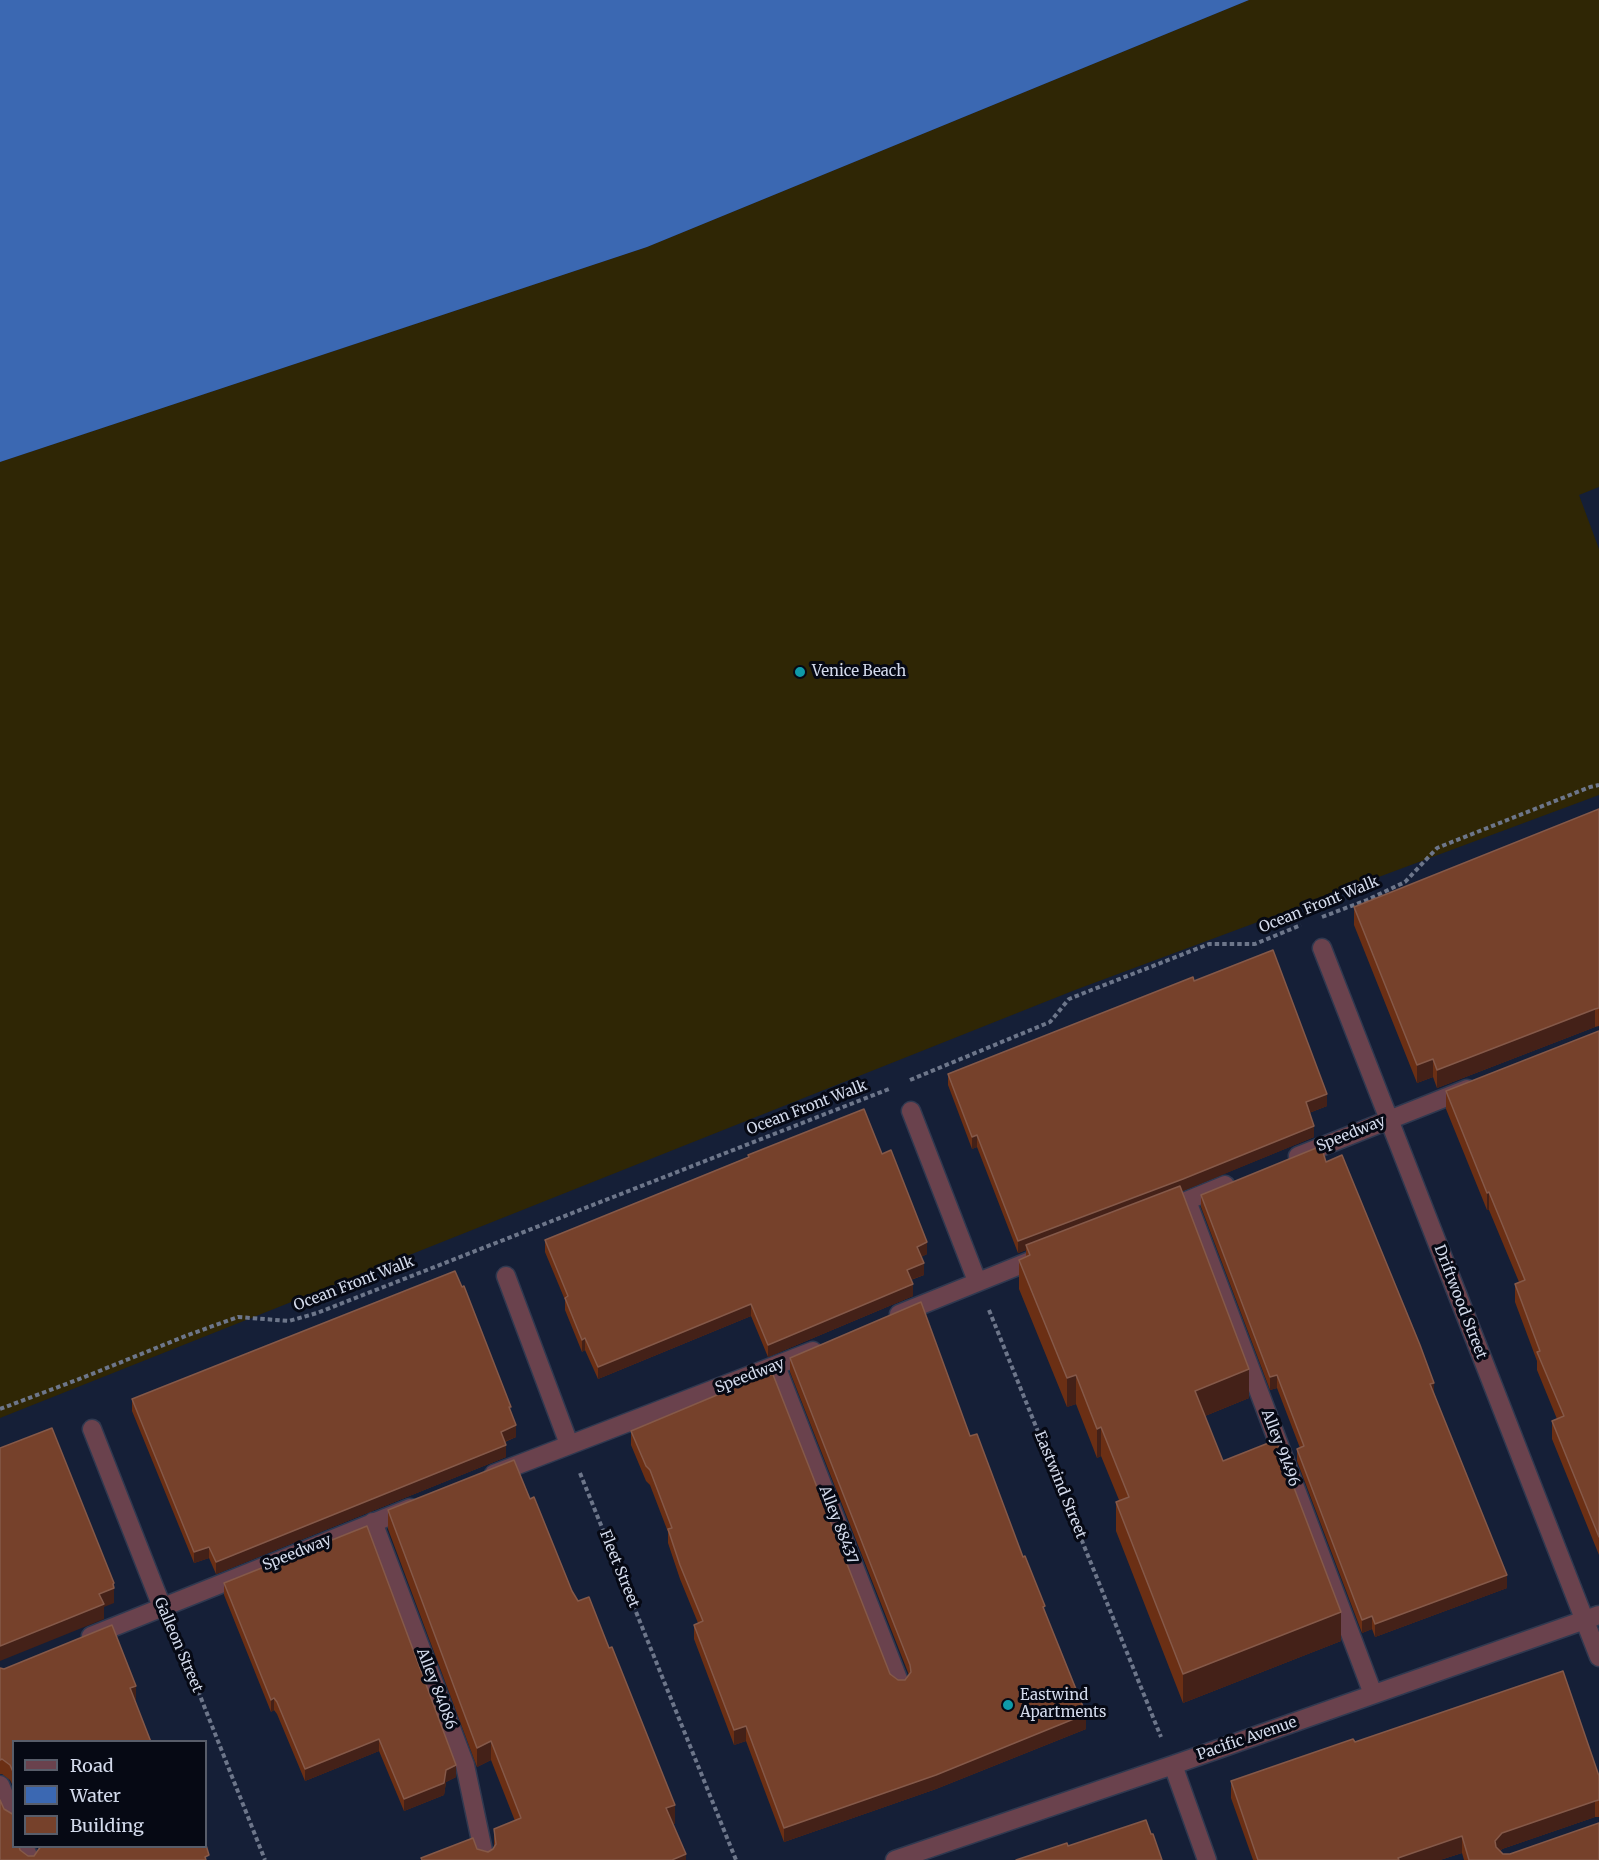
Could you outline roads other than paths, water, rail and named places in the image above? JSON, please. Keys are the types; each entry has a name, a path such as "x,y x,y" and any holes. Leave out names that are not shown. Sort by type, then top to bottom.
{"street":[{"name":"Driftwood Street","path":"1322,948 1592,1618 1599,1657"},
{"name":"Speedway","path":"1282,1162 1484,1082"},
{"path":"910,1111 977,1281"},
{"path":"1142,1218 1240,1179"},
{"name":"Alley 91496","path":"1186,1201 1373,1694"},
{"path":"882,1322 977,1281 1054,1252"},
{"path":"506,1276 569,1444"},
{"name":"Speedway","path":"482,1479 829,1344"},
{"name":"Alley 88437","path":"776,1366 900,1684"},
{"name":"Galleon Street","path":"92,1429 162,1607"},
{"name":"Speedway","path":"75,1642 427,1501"},
{"name":"Alley 84086","path":"373,1522 465,1765 484,1860"},
{"name":"Pacific Avenue","path":"895,1860 1592,1618"},
{"path":"1173,1765 1207,1860"},
{"path":"0,1785 12,1814"}],"water":[{"path":"0,0 1249,0 647,247 0,462"}],"place":[{"name":"Venice Beach","path":"800,672"},
{"name":"Eastwind Apartments","path":"1008,1705"}]}
